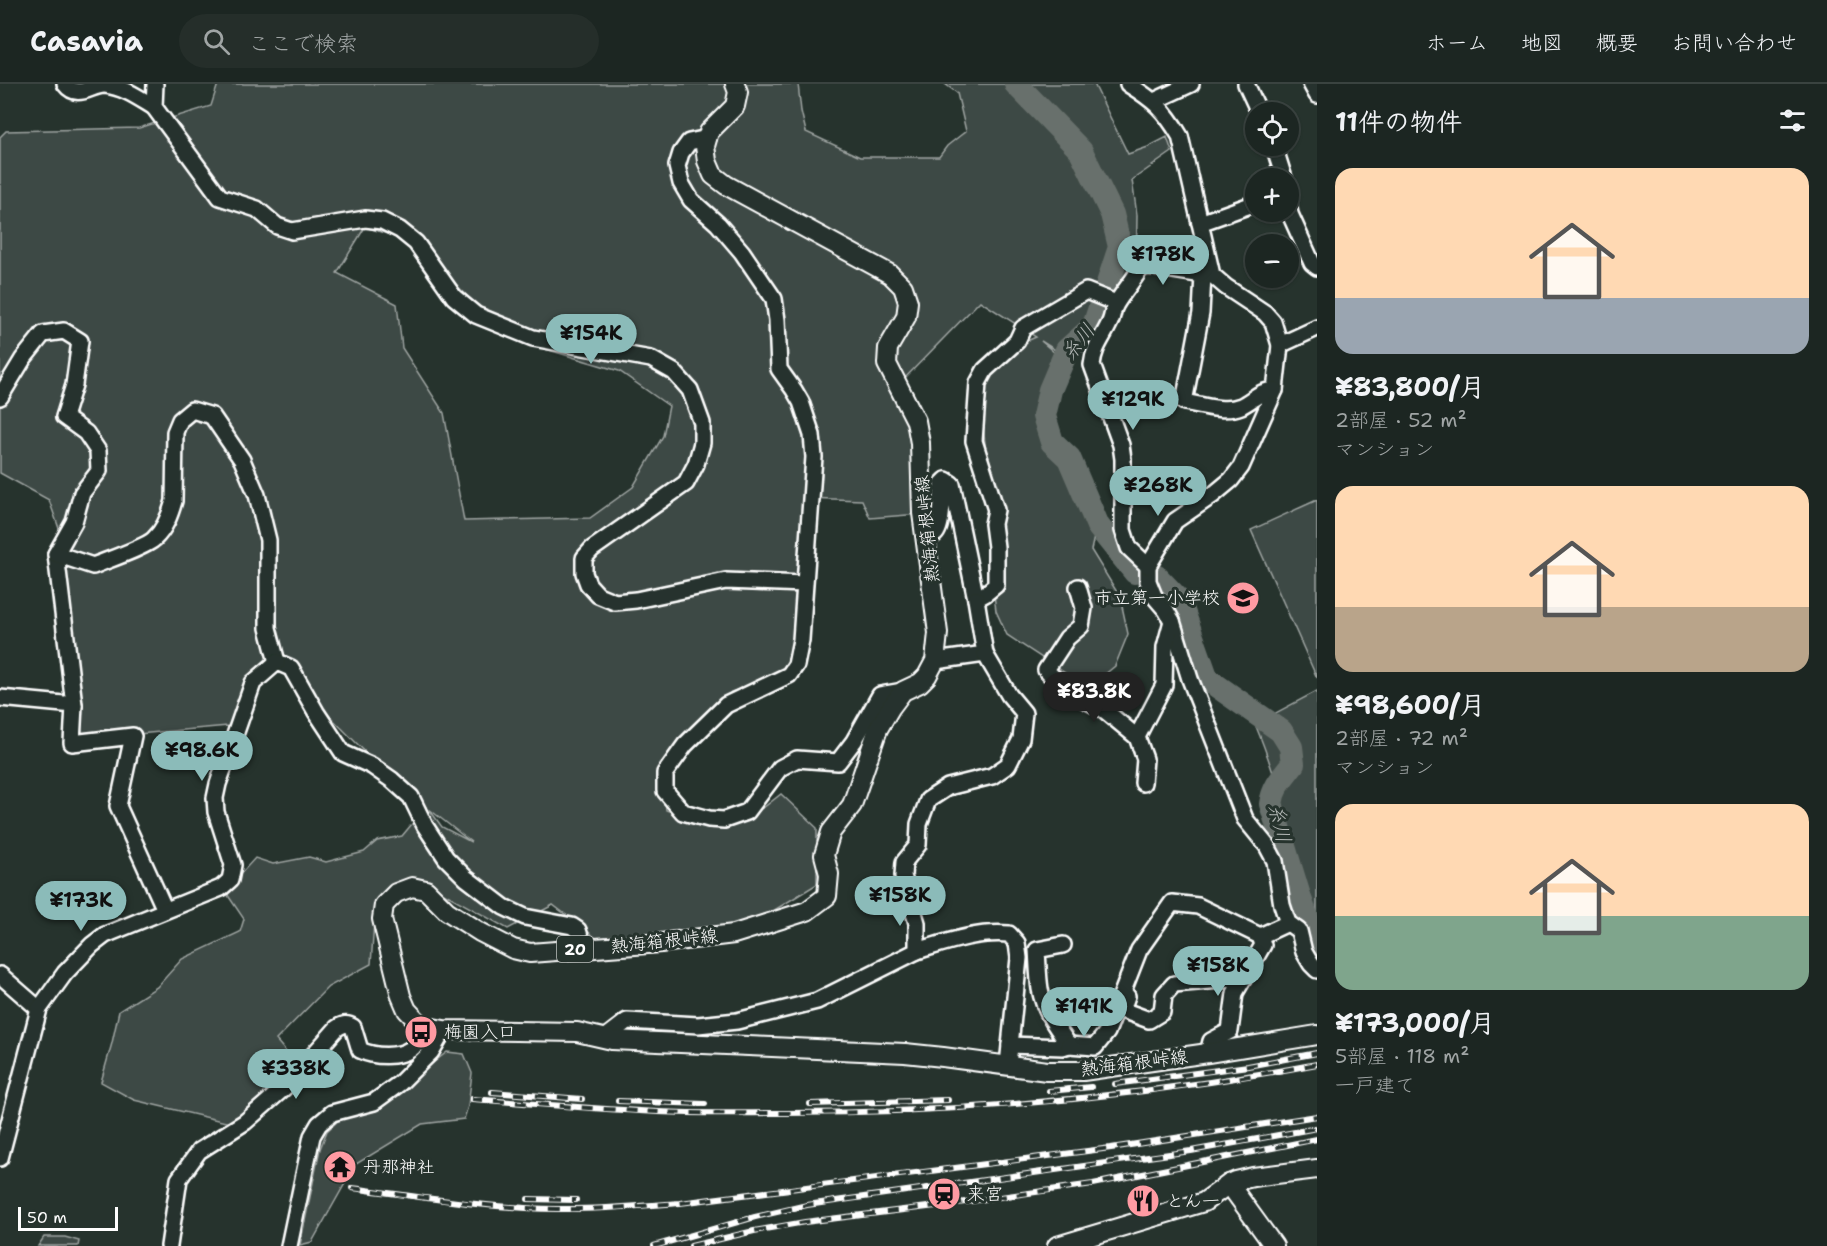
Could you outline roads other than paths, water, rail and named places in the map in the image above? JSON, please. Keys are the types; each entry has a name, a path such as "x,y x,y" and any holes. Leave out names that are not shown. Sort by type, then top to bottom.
{"main road":[{"path":"708,138 719,121 735,106 738,92 735,84"},
{"name":"熱海箱根峠線","path":"708,138 705,146 707,161 713,175 726,185 890,274 903,287 908,302 906,317 888,348 887,364 916,421 920,443 922,513 938,633 935,661 927,676 903,691 878,729 852,805 831,832 824,855 829,874 828,896 807,911 734,934 661,943 530,953 513,949 480,932 447,911 426,890 412,887 396,893 384,905 382,918 401,996 408,1010 422,1026 437,1029 577,1032 636,1041 905,1053 1047,1071 1083,1071 1317,1035"},
{"path":"1057,1246 1204,1203 1229,1184 1253,1177 1317,1169"},
{"path":"1229,1184 1274,1246"}],"street":[{"path":"65,84 68,88 84,92 102,85 126,90 154,107 220,197 257,209 277,225 292,231 365,219 382,221 400,230 416,243 454,297 476,315 533,338 651,359 674,372 690,390 702,423 702,443 696,464 686,483 592,549 584,558 584,573 588,584 598,595 615,602 636,600 726,580 804,584"},
{"path":"154,107 155,84"},
{"path":"1128,84 1154,101 1170,119 1180,136 1200,223 1207,275 1184,402 1218,408 1239,407 1267,390 1275,390"},
{"path":"1154,101 1191,84"},
{"path":"1246,84 1254,102"},
{"path":"1311,84 1317,95"},
{"path":"708,138 689,142 681,153 677,166 681,183 692,200 718,224 742,252 774,299 779,369 801,402 812,435 814,457 801,640 796,665 789,675 726,705 685,745 665,773 665,791 683,813 724,820 747,812 780,768 796,759 838,762 854,741 880,695 903,691"},
{"path":"1200,223 1245,207"},
{"path":"1293,222 1311,263 1317,267"},
{"path":"1148,566 1129,548 1124,530 1124,459 1092,364 1093,352 1111,320 1112,310 1140,269 1147,266 1207,275 1265,313 1273,322 1280,345 1275,390 1242,467 1213,495 1175,521 1148,566 1148,581 1154,596 1172,621 1190,679 1245,819 1267,846 1275,861 1282,905 1288,923 1299,931 1304,952 1317,970"},
{"path":"976,599 996,585 996,547 993,524 996,510 974,441 978,383 985,370 1017,342 1023,328 1086,291 1116,303"},
{"path":"1280,345 1317,328"},
{"path":"0,398 23,359 43,334 64,331 80,341 74,385 64,417 86,433 98,452 99,471 82,493 74,522 56,554 74,705 72,743 133,736 118,806 165,910"},
{"path":"56,554 93,566 152,541 164,527 174,501 175,432 180,420 192,410 212,416 242,460 257,495 268,540 268,628 278,662 291,668 316,712 344,753 372,766 411,797 425,826 446,858 466,878 504,907 525,917 572,926 578,930 584,949"},
{"path":"917,951 917,923 903,876 903,862 918,845 919,824 928,800 948,787 992,776 1008,765 1021,739 1024,713 1009,694 985,654 952,484 946,480 942,484 942,508 938,529 934,535 926,537"},
{"path":"1078,587 1084,608 1081,626 1067,638 1046,670 1064,689 1103,709 1137,737 1144,759 1143,783"},
{"path":"1137,737 1164,685 1165,647 1172,621"},
{"path":"935,661 985,654"},
{"path":"0,1158 4,1128 39,1009 65,973 105,935 221,888 231,880 232,865 216,812 215,798 218,784 253,683 278,662"},
{"path":"0,698 74,705"},
{"path":"1010,1045 1095,1047 1107,1032 1139,950 1172,903 1198,906 1260,936 1263,945 1235,993 1230,1031 1212,1041 1208,1053"},
{"path":"1260,936 1288,923"},
{"path":"605,1038 627,1022 698,1025 737,1022 817,1001 917,951 964,937 998,933 1009,934 1017,943 1019,958 1008,1065"},
{"path":"1148,939 1122,1010 1149,1020 1162,1012 1164,995 1174,984 1244,978"},
{"path":"1063,945 1037,950 1040,988 1044,1003 1069,1045"},
{"path":"0,975 39,1009"},
{"path":"169,1246 179,1179 199,1151 245,1122 285,1087 337,1028 342,1024 353,1026 360,1050 380,1056 409,1050 437,1029"},
{"path":"289,1246 312,1136 319,1124 332,1113 374,1102 400,1083 432,1052 437,1029"}],"waterway":[{"name":"糸川","path":"1016,84 1081,151 1112,214 1120,247 1094,326 1067,350 1050,390 1044,416 1052,442 1069,458 1098,526 1135,572"},
{"name":"糸川","path":"1157,577 1179,600 1207,679 1281,731 1291,747 1293,764 1276,787 1271,804 1300,899 1317,945"}],"railway":[{"path":"1115,1084 1248,1066 1317,1053"},
{"path":"472,1099 674,1113 919,1110 1119,1094 1185,1086 1317,1064"},
{"path":"1049,1091 1091,1087"},
{"path":"492,1092 582,1099"},
{"path":"810,1104 948,1100"},
{"path":"618,1101 705,1104"},
{"path":"352,1188 505,1207 587,1209 680,1203 1111,1148 1317,1116"},
{"path":"654,1246 755,1217 807,1205 1191,1151 1317,1128"},
{"path":"691,1246 805,1222 1093,1184 1317,1139"},
{"path":"528,1199 576,1200"}],"place":[{"name":"市立第一小学校","path":"1243,598"},
{"name":"梅園入口","path":"421,1032"},
{"name":"丹那神社","path":"340,1167"},
{"name":"来宮","path":"944,1194"},
{"name":"とん一","path":"1143,1201"}]}
